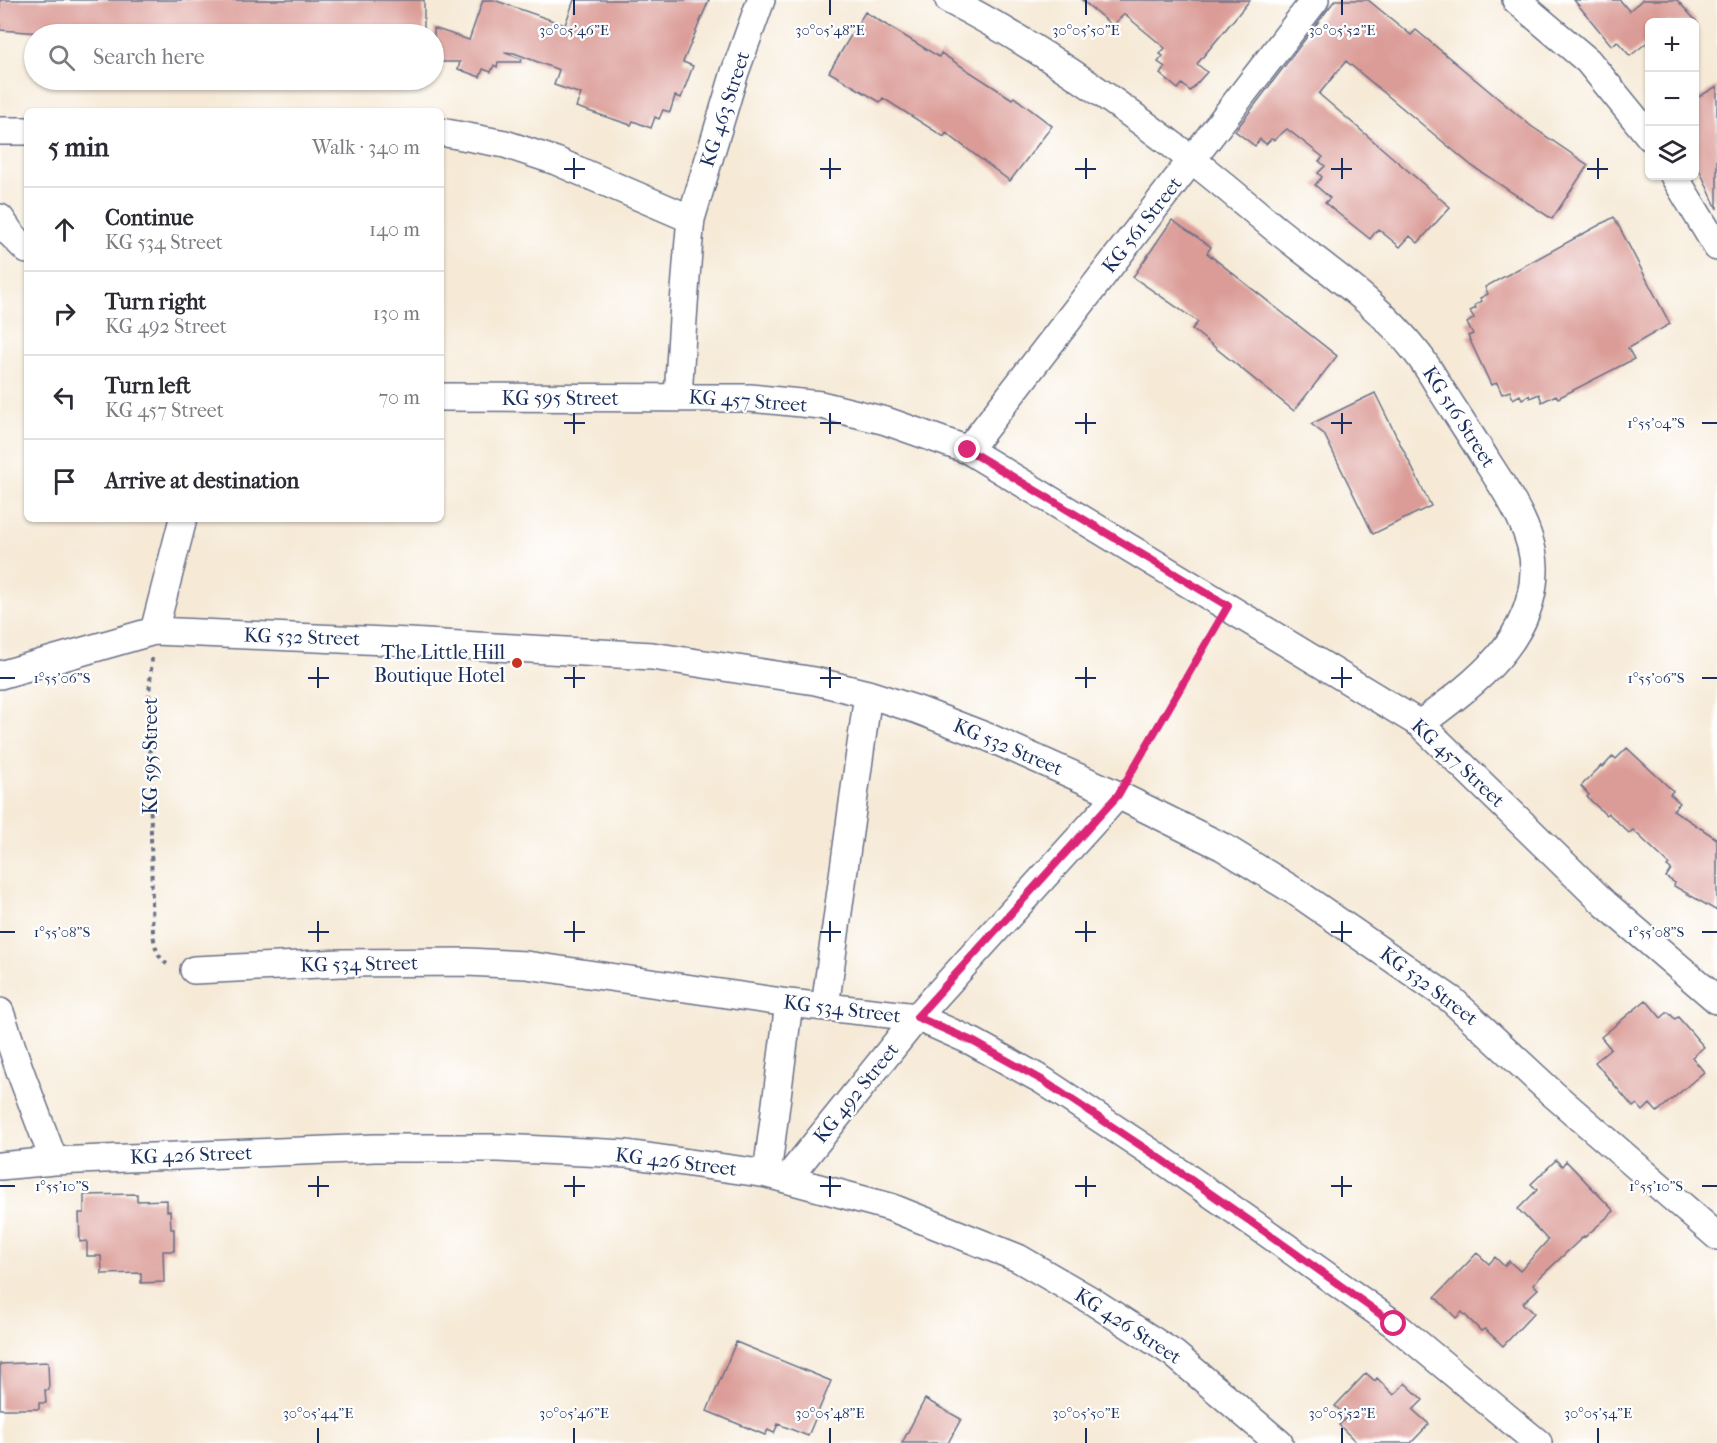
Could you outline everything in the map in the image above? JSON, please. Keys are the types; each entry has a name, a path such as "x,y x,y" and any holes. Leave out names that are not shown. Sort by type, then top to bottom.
{"street":[{"name":"KG 463 Street","path":"691,219 735,72 761,0"},
{"name":"KG 516 Street","path":"949,0 1015,37 1120,106 1193,160 1278,231 1373,304 1418,354 1517,509 1528,539 1534,570 1528,611 1508,647 1464,692 1420,724"},
{"name":"KG 561 Street","path":"968,450 1315,0"},
{"path":"1516,0 1588,61 1645,131"},
{"path":"0,131 24,131"},
{"path":"444,133 506,144 556,160 691,219"},
{"path":"1676,180 1717,247"},
{"path":"0,218 24,246"},
{"name":"KG 457 Street","path":"691,219 684,287 678,396 750,398 821,405 886,422 968,450 1420,724 1604,903 1717,999"},
{"name":"KG 595 Street","path":"444,397 559,399 678,396"},
{"path":"154,631 182,522"},
{"name":"KG 532 Street","path":"0,675 154,631 397,641 652,656 815,681 868,694 918,710 990,738 1118,795 1223,847 1296,892 1452,1000 1552,1093 1717,1236"},
{"path":"825,1007 868,694"},
{"name":"KG 492 Street","path":"777,1177 917,1017 1118,795"},
{"name":"KG 534 Street","path":"194,970 341,963 467,962 526,965 789,1003 917,1017 974,1042 1042,1080 1161,1159 1394,1324 1538,1443"},
{"path":"777,1177 789,1003"},
{"path":"0,1012 54,1161"},
{"name":"KG 426 Street","path":"0,1166 54,1161 375,1148 498,1148 627,1154 777,1177 890,1208 1018,1258 1092,1301 1174,1354 1279,1443"}],"path":[{"path":"1118,795 1228,606"},
{"name":"KG 595 Street","path":"154,631 149,694 154,935 164,963 175,968 194,970"}],"building":[{"path":"0,0 424,0 424,24 24,24 24,32 0,30"},
{"path":"483,0 494,0 565,25 574,0 709,0 683,62 693,66 681,98 675,96 670,112 663,110 659,119 655,117 651,128 633,121 631,125 576,107 581,94 554,85 559,70 514,53 505,52 522,59 521,62 498,62 497,67 494,65 491,72 483,69 480,77 458,69 460,62 444,62 444,31 469,40"},
{"path":"1082,0 1250,0 1197,64 1207,72 1190,91 1182,84 1178,89 1160,74 1165,67 1158,62 1165,48 1124,14 1113,26"},
{"path":"1335,0 1368,0 1411,35 1416,30 1531,126 1588,165 1552,219 1472,166 1346,61 1319,94 1450,207 1418,243 1410,236 1400,247 1378,229 1370,239 1325,203 1330,198 1315,185 1322,177 1318,173 1325,166 1319,161 1323,157 1287,129 1266,144 1260,139 1255,146 1235,131"},
{"path":"1574,0 1620,0 1629,11 1642,0 1677,0 1693,18 1645,18 1645,44 1630,56 1617,41 1612,46"},
{"path":"865,12 939,57 941,53 1012,99 1014,97 1052,126 1010,181 946,133 944,137 883,98 880,102 829,72"},
{"path":"1717,86 1717,209 1699,169 1699,97"},
{"path":"1614,217 1670,324 1628,348 1634,359 1558,398 1556,395 1542,402 1539,394 1530,398 1529,395 1522,399 1520,395 1513,399 1510,391 1502,394 1497,383 1491,385 1468,336 1473,334 1467,323 1474,318 1470,311 1482,301 1480,298 1488,294 1485,287"},
{"path":"1172,220 1211,247 1207,253 1337,356 1294,411 1192,329 1198,322 1133,277"},
{"path":"1375,393 1431,506 1373,534 1324,434 1311,424"},
{"path":"1627,748 1673,791 1670,794 1680,803 1673,810 1717,839 1717,911 1674,886 1675,883 1666,877 1671,869 1667,866 1669,864 1633,830 1629,833 1587,797 1589,795 1581,786 1613,756 1616,759"},
{"path":"1646,1000 1661,1018 1668,1012 1675,1019 1678,1017 1704,1047 1692,1057 1704,1072 1657,1112 1650,1104 1643,1111 1637,1104 1633,1107 1595,1062 1611,1049 1601,1037"},
{"path":"1556,1160 1562,1166 1566,1161 1614,1211 1533,1284 1538,1289 1523,1303 1534,1313 1503,1346 1485,1329 1481,1331 1462,1312 1456,1318 1435,1297 1477,1253 1489,1264 1495,1257 1504,1266 1509,1261 1520,1271 1548,1240 1518,1209 1537,1190 1531,1184"},
{"path":"137,1194 137,1201 167,1200 171,1229 174,1229 174,1251 163,1251 164,1282 141,1283 141,1273 102,1274 101,1256 87,1256 87,1241 80,1242 79,1213 84,1213 84,1195"},
{"path":"736,1342 831,1381 808,1436 778,1424 774,1433 768,1430 765,1435 707,1411"},
{"path":"48,1362 49,1390 45,1390 46,1403 39,1403 39,1409 0,1409 0,1364"},
{"path":"1366,1373 1375,1381 1377,1378 1394,1395 1405,1383 1423,1400 1413,1410 1429,1424 1411,1443 1357,1443 1339,1425 1347,1417 1335,1406"},
{"path":"925,1399 961,1419 948,1443 902,1443"}],"place":[{"name":"The Little Hill Boutique Hotel","path":"517,663"}],"route":[{"path":"968,450 1228,606 1118,795 917,1017 974,1042 1042,1080 1161,1159 1394,1324"}]}
